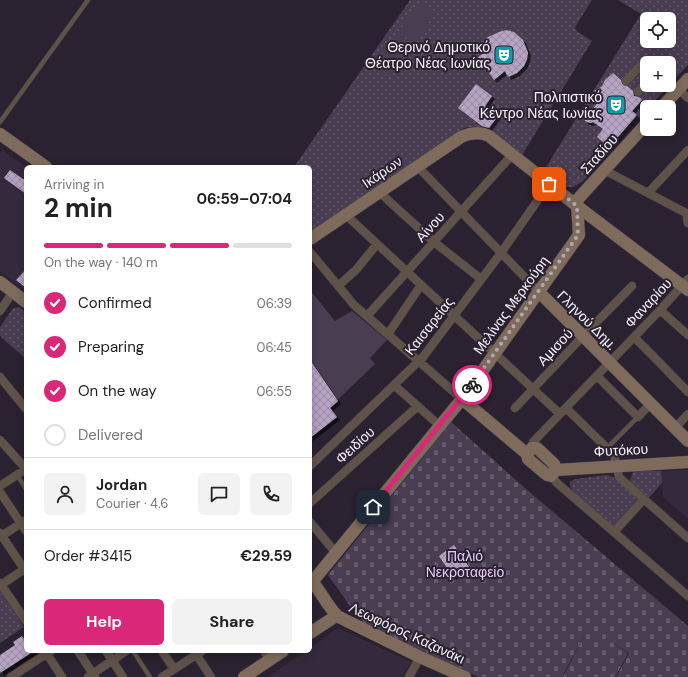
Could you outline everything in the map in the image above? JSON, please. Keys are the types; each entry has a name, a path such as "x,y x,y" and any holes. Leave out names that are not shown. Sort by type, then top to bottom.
{"street":[{"path":"626,81 639,67 640,68"},
{"path":"668,100 688,79"},
{"path":"678,89 688,98"},
{"name":"Σταδίου","path":"577,206 578,199 640,131"},
{"name":"Ικάρων","path":"312,238 461,137 472,133 482,133 489,136 512,155"},
{"path":"0,134 43,165"},
{"path":"648,193 688,150"},
{"path":"512,155 577,206 686,285"},
{"name":"Αίνου","path":"367,316 512,155"},
{"name":"Γληνού Δημ.","path":"417,166 539,292 688,441"},
{"path":"604,170 688,215 688,223"},
{"name":"Καισαρείας","path":"312,464 426,354 501,253 549,184"},
{"path":"379,192 434,242 481,279"},
{"name":"Μελίνας Μερκούρη","path":"312,579 336,553 462,399 539,292 578,235 577,206"},
{"path":"346,215 534,390 563,411 607,448 614,455 619,477 688,538"},
{"path":"338,286 356,270 377,244"},
{"path":"312,254 354,305 462,399 529,451 537,448 554,464 553,473 556,483 688,596"},
{"path":"0,282 24,300"},
{"path":"388,334 421,284"},
{"name":"Φαναρίου","path":"529,451 533,442 686,285"},
{"name":"Αμισού","path":"515,408 534,390 583,336 632,286"},
{"path":"0,311 13,292"},
{"path":"660,310 688,335"},
{"path":"634,338 688,392"},
{"path":"597,376 638,417 650,404"},
{"path":"0,377 24,407"},
{"path":"394,385 440,426"},
{"name":"Φειδίου","path":"312,501 418,406"},
{"path":"675,428 688,414"},
{"path":"0,440 24,467"},
{"name":"Φυτόκου","path":"553,473 616,465 688,462"},
{"path":"0,486 24,470"},
{"path":"0,492 23,521 1,535 24,569"},
{"path":"614,532 644,499"},
{"path":"312,524 336,553"},
{"path":"24,571 1,584 24,616"},
{"path":"312,581 336,616 312,632"},
{"name":"Λεωφόρος Καζανάκι","path":"336,616 465,677"},
{"path":"11,677 47,653"},
{"path":"49,653 62,677"},
{"path":"79,653 92,676 123,653"},
{"path":"107,653 123,677"},
{"path":"163,653 174,669"},
{"path":"162,677 196,653"},
{"path":"198,653 211,677"},
{"path":"244,677 255,673 267,655"},
{"path":"409,677 420,657"}],"lane":[{"path":"0,122 88,0"},
{"path":"607,448 638,417"},
{"path":"17,475 24,486"},
{"path":"134,653 150,677"}],"shaded area":[{"path":"2,150 24,166 24,289 0,271 0,153"},
{"path":"688,470 688,519 663,497 661,471"},
{"path":"338,628 411,662 402,677 268,677 302,653 312,653 312,647"}],"green space":[{"path":"410,0 592,0 575,28 578,32 592,41 522,155 482,128 464,128 312,231 312,165 295,165"},
{"path":"618,0 688,0 688,65 676,78 676,56 640,56 640,92 663,92 656,100 640,100 640,118 583,181 573,187 566,187 543,172 640,16 640,48 676,48 676,12 640,12 640,13"},
{"path":"420,1 436,13 414,44 398,32"},
{"path":"396,34 412,46 390,77 374,65"},
{"path":"312,292 335,321 352,311 387,340 370,358 375,364 330,407 337,417 312,436"},
{"path":"19,307 24,311 24,357 0,336 0,327 13,308"},
{"name":"Παλιό Νεκροταφείο","path":"451,422 526,489 688,626 688,677 616,677 629,653 596,633 628,653 615,677 563,677 588,628 562,677 478,677 367,626 350,606 328,575"},
{"path":"633,471 661,471 662,483 647,500 629,484"},
{"path":"606,475 613,477 639,500 615,528 573,492 570,486 570,482 575,479"},
{"path":"0,590 24,627 0,643"}],"building":[{"name":"Θερινό Δημοτικό Θέατρο Νέας Ιωνίας","path":"506,30 514,32 523,40 528,53 527,59 524,66 517,73 508,77 505,71 494,80 478,57 489,49 482,43 488,37"},
{"name":"Πολιτιστικό Κέντρο Νέας Ιωνίας","path":"613,73 621,80 623,85 627,86 633,91 634,96 639,97 642,100 640,100 640,102 632,111 637,115 609,147 597,137 603,129 593,122 590,123 585,121 583,116 587,112 591,112 602,96 594,91 602,86 605,80"},
{"path":"476,84 492,96 485,106 498,116 489,128 482,126 458,108"},
{"path":"10,170 24,180 24,193 4,178"},
{"path":"24,271 24,286 16,280"},
{"path":"312,363 338,401 330,408 337,417 312,436"},
{"path":"454,545 469,567 453,577 439,556"},
{"path":"22,636 24,639 24,653 31,653 0,673 0,655 15,645 13,642"}],"way so far":[{"path":"472,385 578,235 577,206 549,184"}],"place":[{"name":"Θερινό Δημοτικό Θέατρο Νέας Ιωνίας","path":"504,55"},
{"name":"Πολιτιστικό Κέντρο Νέας Ιωνίας","path":"616,105"}],"route":[{"path":"373,507 472,385"}]}
